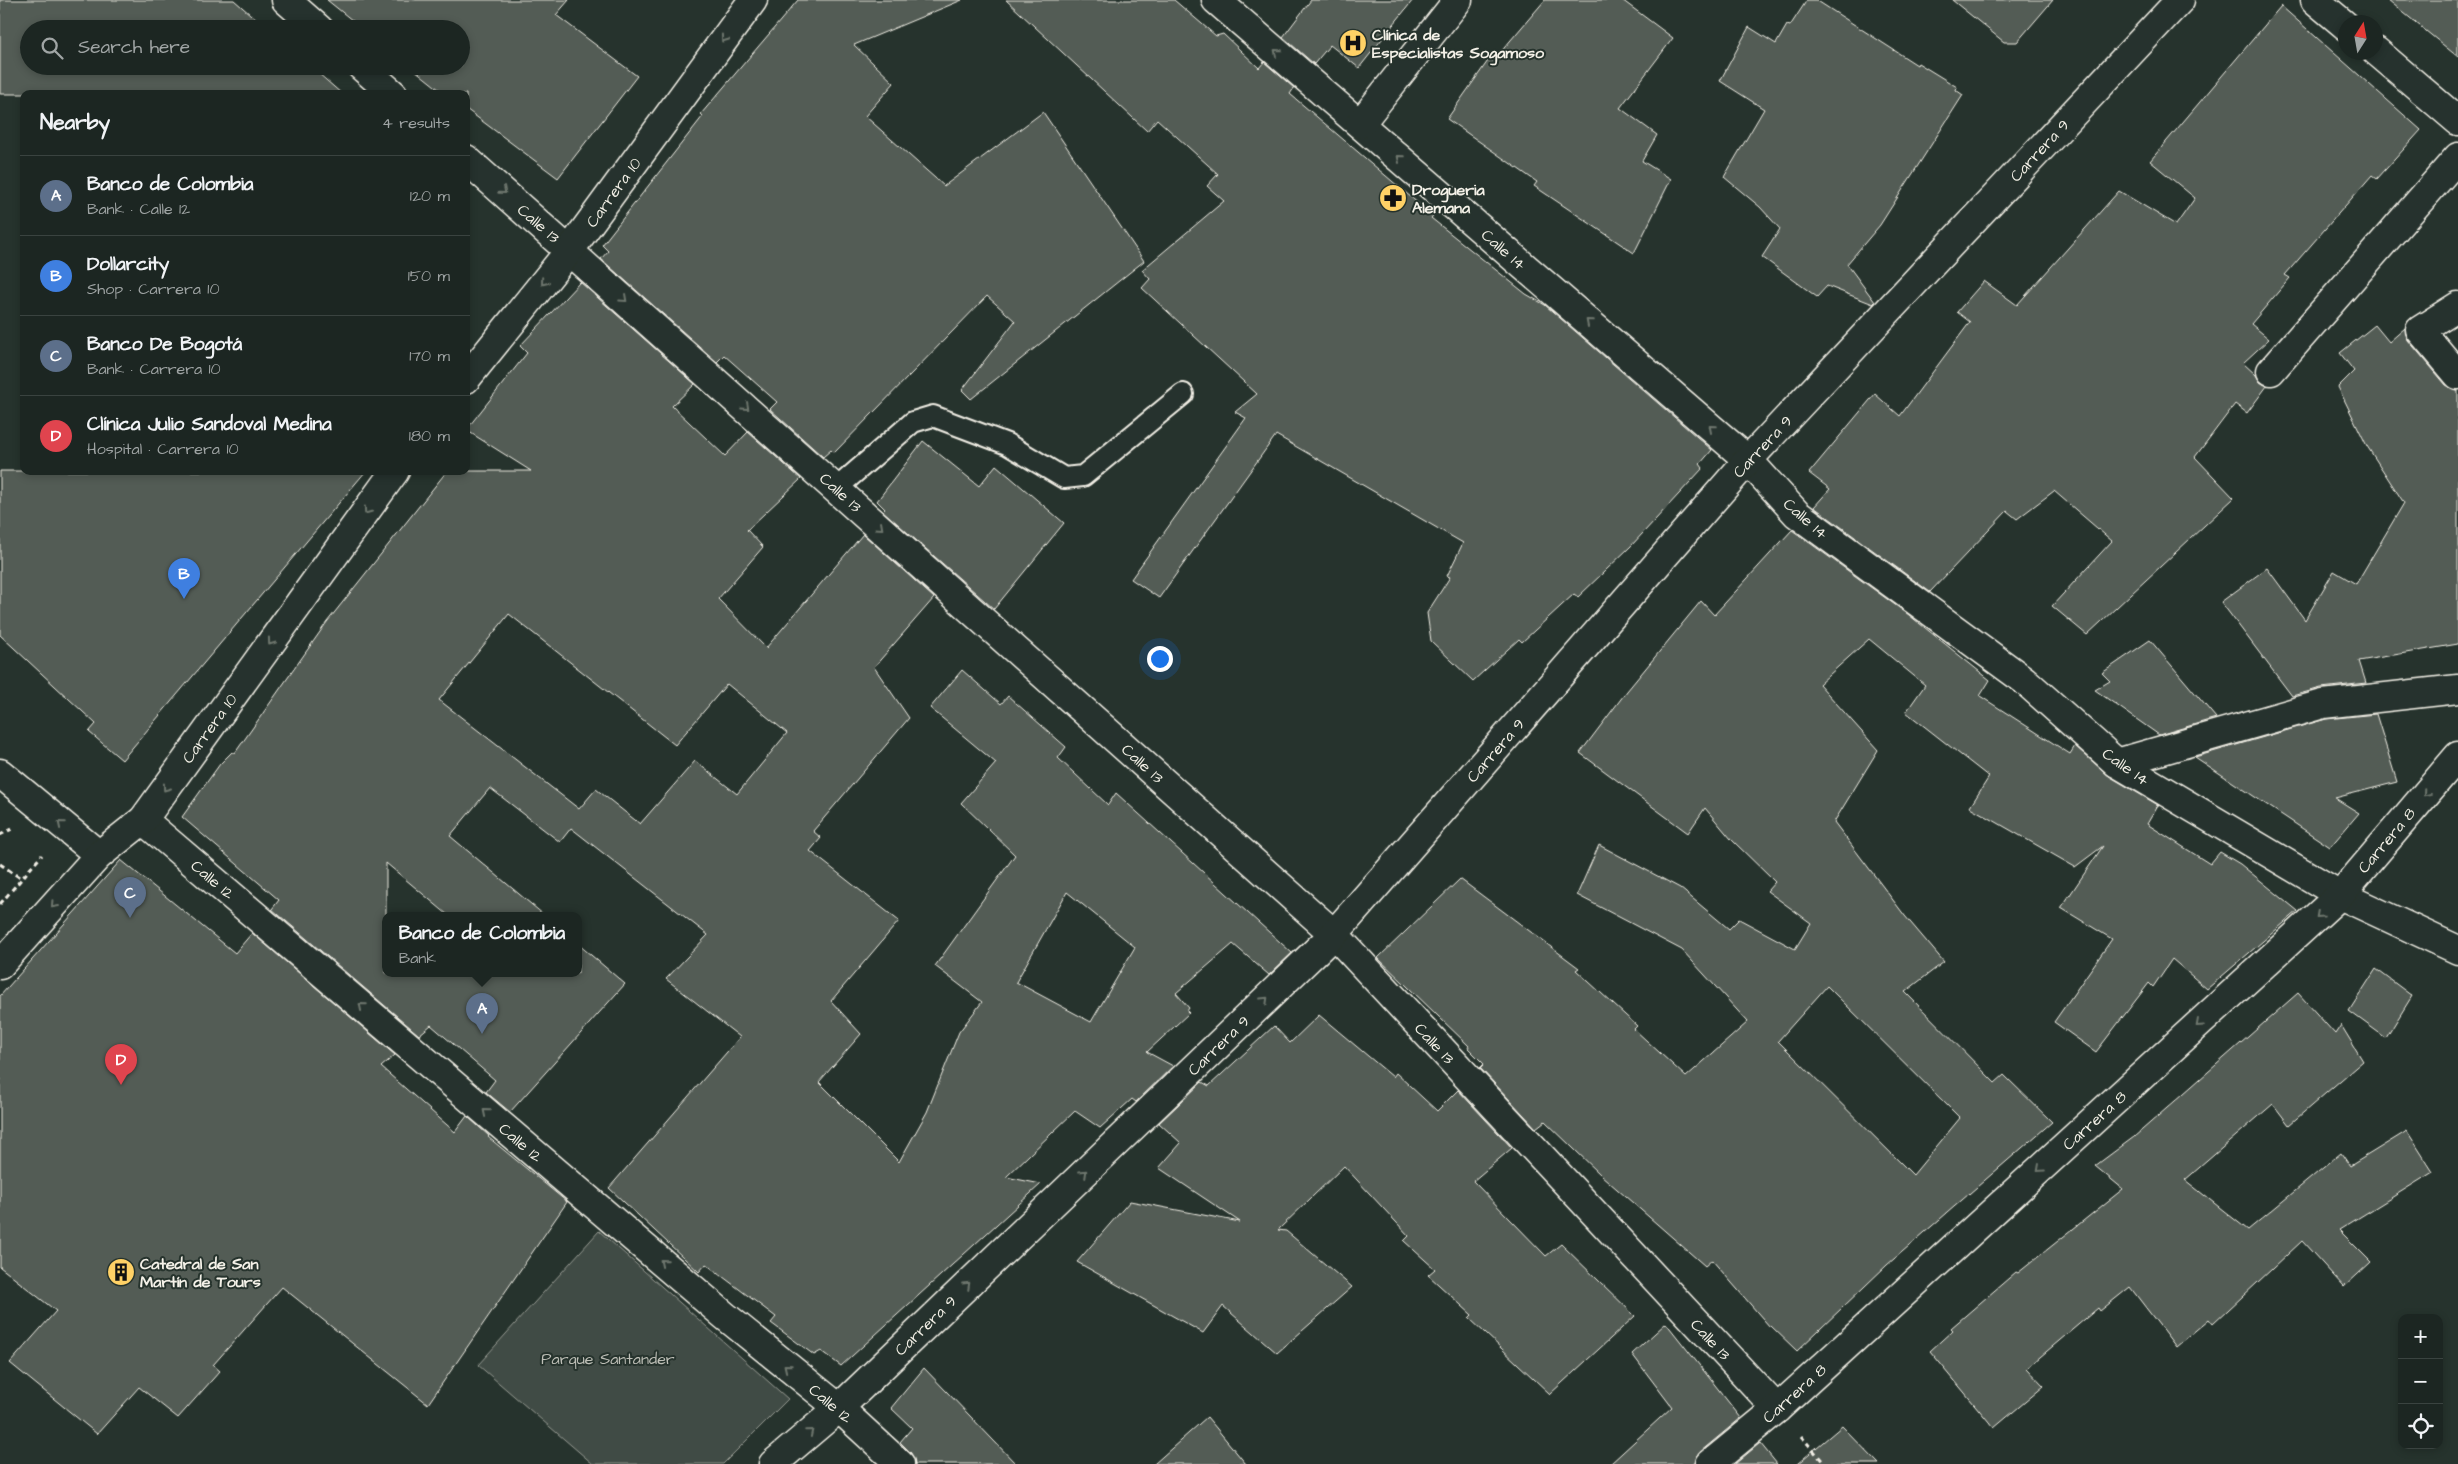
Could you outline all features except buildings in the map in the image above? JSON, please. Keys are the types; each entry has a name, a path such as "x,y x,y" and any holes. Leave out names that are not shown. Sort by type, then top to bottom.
{"street":[{"path":"286,0 309,20"},
{"name":"Carrera 10","path":"470,374 570,250 753,0"},
{"name":"Calle 14","path":"1216,0 1748,460 1797,514 2024,680 2116,763 2340,895 2458,950"},
{"path":"1360,124 1458,0"},
{"name":"Carrera 9","path":"773,1464 839,1408 1334,934 1748,460 2180,0"},
{"path":"2315,0 2338,19"},
{"path":"2383,57 2458,121"},
{"path":"371,75 388,90"},
{"path":"2271,371 2458,158"},
{"name":"Calle 13","path":"470,162 1334,934 1777,1409"},
{"path":"2458,306 2420,330 2458,375"},
{"name":"Carrera 10","path":"0,965 99,855 143,820 393,475"},
{"path":"2116,763 2323,704 2458,689"},
{"name":"Carrera 8","path":"1710,1464 1777,1409 2340,895 2458,756"},
{"path":"0,773 99,855"},
{"name":"Calle 12","path":"143,820 725,1316 839,1408 900,1464"}],"lane":[{"path":"832,484 837,488 913,422 933,416 1007,444 1064,478 1083,476 1183,394"}],"path":[{"path":"0,835 17,827"},
{"path":"0,904 66,828"},
{"path":"0,864 28,883"}],"green space":[{"name":"Parque Santander","path":"599,1231 788,1399 723,1464 593,1464 478,1365"}],"place":[{"name":"Clínica de Especialistas Sogamoso","path":"1353,43"},
{"name":"Drogueria Alemana","path":"1393,198"},
{"name":"Dollarcity","path":"184,599"},
{"name":"Banco De Bogotá","path":"130,918"},
{"name":"Banco de Colombia","path":"482,1034"},
{"name":"Clínica Julio Sandoval Medina","path":"121,1085"},
{"name":"Catedral de San Martín de Tours","path":"121,1272"}]}
